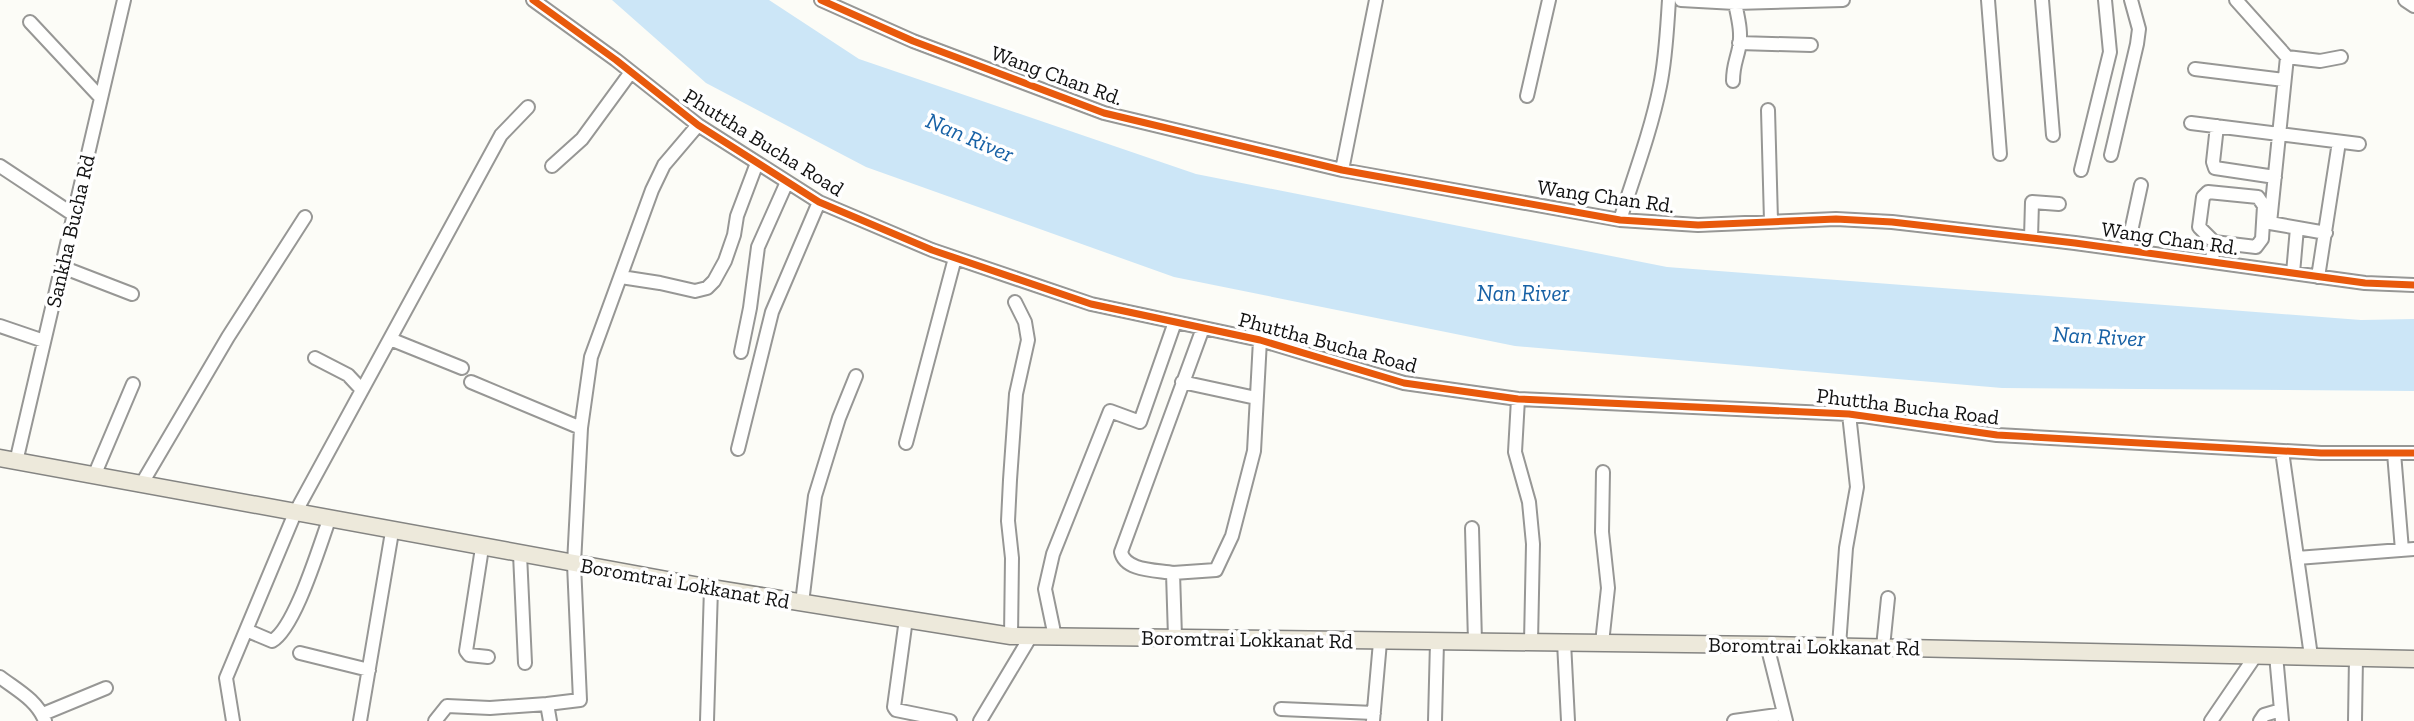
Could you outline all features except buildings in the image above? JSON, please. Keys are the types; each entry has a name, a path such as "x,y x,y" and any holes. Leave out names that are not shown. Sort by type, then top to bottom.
{"main road":[{"name":"Boromtrai Lokkanat Rd","path":"8,460 482,548 1011,636 1839,646 2414,659"}],"street":[{"name":"Sankha Bucha Rd","path":"8,460 44,341 124,0"},
{"name":"Phuttha Bucha Road","path":"533,0 698,125 819,202 955,258 1091,304 1260,340 1405,383 1518,399 1849,414 1997,435 2282,451 2414,453"},
{"name":"Wang Chan Rd.","path":"821,0 913,41 1104,113 1342,170 1620,220 1698,225 1836,219 1892,222 2212,261 2365,284 2414,285"},
{"path":"1342,170 1376,0"},
{"path":"1527,96 1549,0"},
{"path":"1620,220 1644,148 1660,87 1669,0"},
{"path":"1681,0 1734,3 1843,0"},
{"path":"1988,0 2000,153"},
{"path":"2042,0 2053,135"},
{"path":"2081,170 2110,52 2105,0"},
{"path":"2111,155 2139,29 2131,0"},
{"path":"2236,0 2287,57 2320,61 2341,57"},
{"path":"2405,0 2414,6"},
{"path":"1733,81 1733,63 1740,28 1734,3"},
{"path":"30,22 102,97"},
{"path":"1739,43 1811,45"},
{"path":"2287,57 2270,223 2326,233"},
{"path":"2195,69 2284,80"},
{"path":"552,166 582,139 631,72"},
{"path":"233,721 226,678 295,513 501,135 528,107"},
{"path":"1768,110 1771,221"},
{"path":"2191,123 2358,144"},
{"path":"435,721 447,705 492,714 580,700 574,564 581,428 591,357 652,190 664,165 698,125"},
{"path":"2217,126 2213,162 2215,167 2275,177"},
{"path":"2318,277 2339,142"},
{"path":"621,277 695,291 707,288 714,282 725,261 737,216 758,163"},
{"path":"0,166 74,215"},
{"path":"741,352 758,247 787,182"},
{"path":"2127,250 2141,185"},
{"path":"2208,192 2258,197 2264,206 2262,239 2256,247 2214,242 2199,227 2203,197 2208,192"},
{"path":"738,449 772,312 819,202"},
{"path":"2031,238 2032,202 2059,204"},
{"path":"141,485 228,337 305,217"},
{"path":"2293,273 2297,228"},
{"path":"2212,261 2214,242"},
{"path":"906,443 955,258"},
{"path":"62,267 132,294"},
{"path":"1011,636 1012,558 1008,521 1010,480 1016,394 1028,340 1025,322 1015,302"},
{"path":"1055,636 1045,589 1053,554 1111,411 1140,422 1175,322"},
{"path":"0,326 44,341"},
{"path":"1203,328 1121,552 1123,560 1129,565 1173,573 1216,570 1232,536 1254,452 1260,340"},
{"path":"390,339 462,368"},
{"path":"315,358 348,374 362,390"},
{"path":"802,603 815,496 839,418 856,376"},
{"path":"471,382 581,428"},
{"path":"1182,382 1256,398"},
{"path":"94,475 133,384"},
{"path":"1518,399 1515,452 1529,502 1533,544 1531,642"},
{"path":"1839,646 1846,548 1857,487 1849,414"},
{"path":"2282,451 2311,656"},
{"path":"2297,558 2408,550 2394,453"},
{"path":"1602,643 1608,588 1602,532 1603,472"},
{"path":"246,629 272,641 278,637 296,607 329,520"},
{"path":"1472,528 1475,642"},
{"path":"360,721 392,532"},
{"path":"482,548 466,651 469,655 488,657"},
{"path":"520,554 525,663"},
{"path":"1173,573 1175,637"},
{"path":"707,721 711,588"},
{"path":"1883,647 1888,598"},
{"path":"906,619 894,707 896,710 950,721"},
{"path":"980,721 1031,636"},
{"path":"1282,709 1373,717 1380,642"},
{"path":"1435,721 1437,642"},
{"path":"1564,642 1568,721"},
{"path":"1734,721 1785,718 1767,645"},
{"path":"300,653 369,670"},
{"path":"2211,721 2256,655"},
{"path":"2259,721 2264,715 2282,715 2276,655"},
{"path":"2355,721 2356,657"},
{"path":"0,677 29,697 44,717 106,688"},
{"path":"547,704 550,721"}],"water":[{"name":"Nan River","path":"612,0 769,0 859,59 1196,174 1667,267 2361,320 2414,319 2414,391 2002,388 1515,346 1174,277 866,167 706,83"}],"cycle path":[{"path":"533,0 616,60 698,125 819,202 932,250 1091,304 1260,340 1404,383 1518,399 1849,414 1997,435 2321,453 2414,453"},
{"path":"821,0 913,41 1104,113 1342,170 1620,220 1698,225 1836,219 1892,222 2075,243 2365,283 2414,285"}]}
